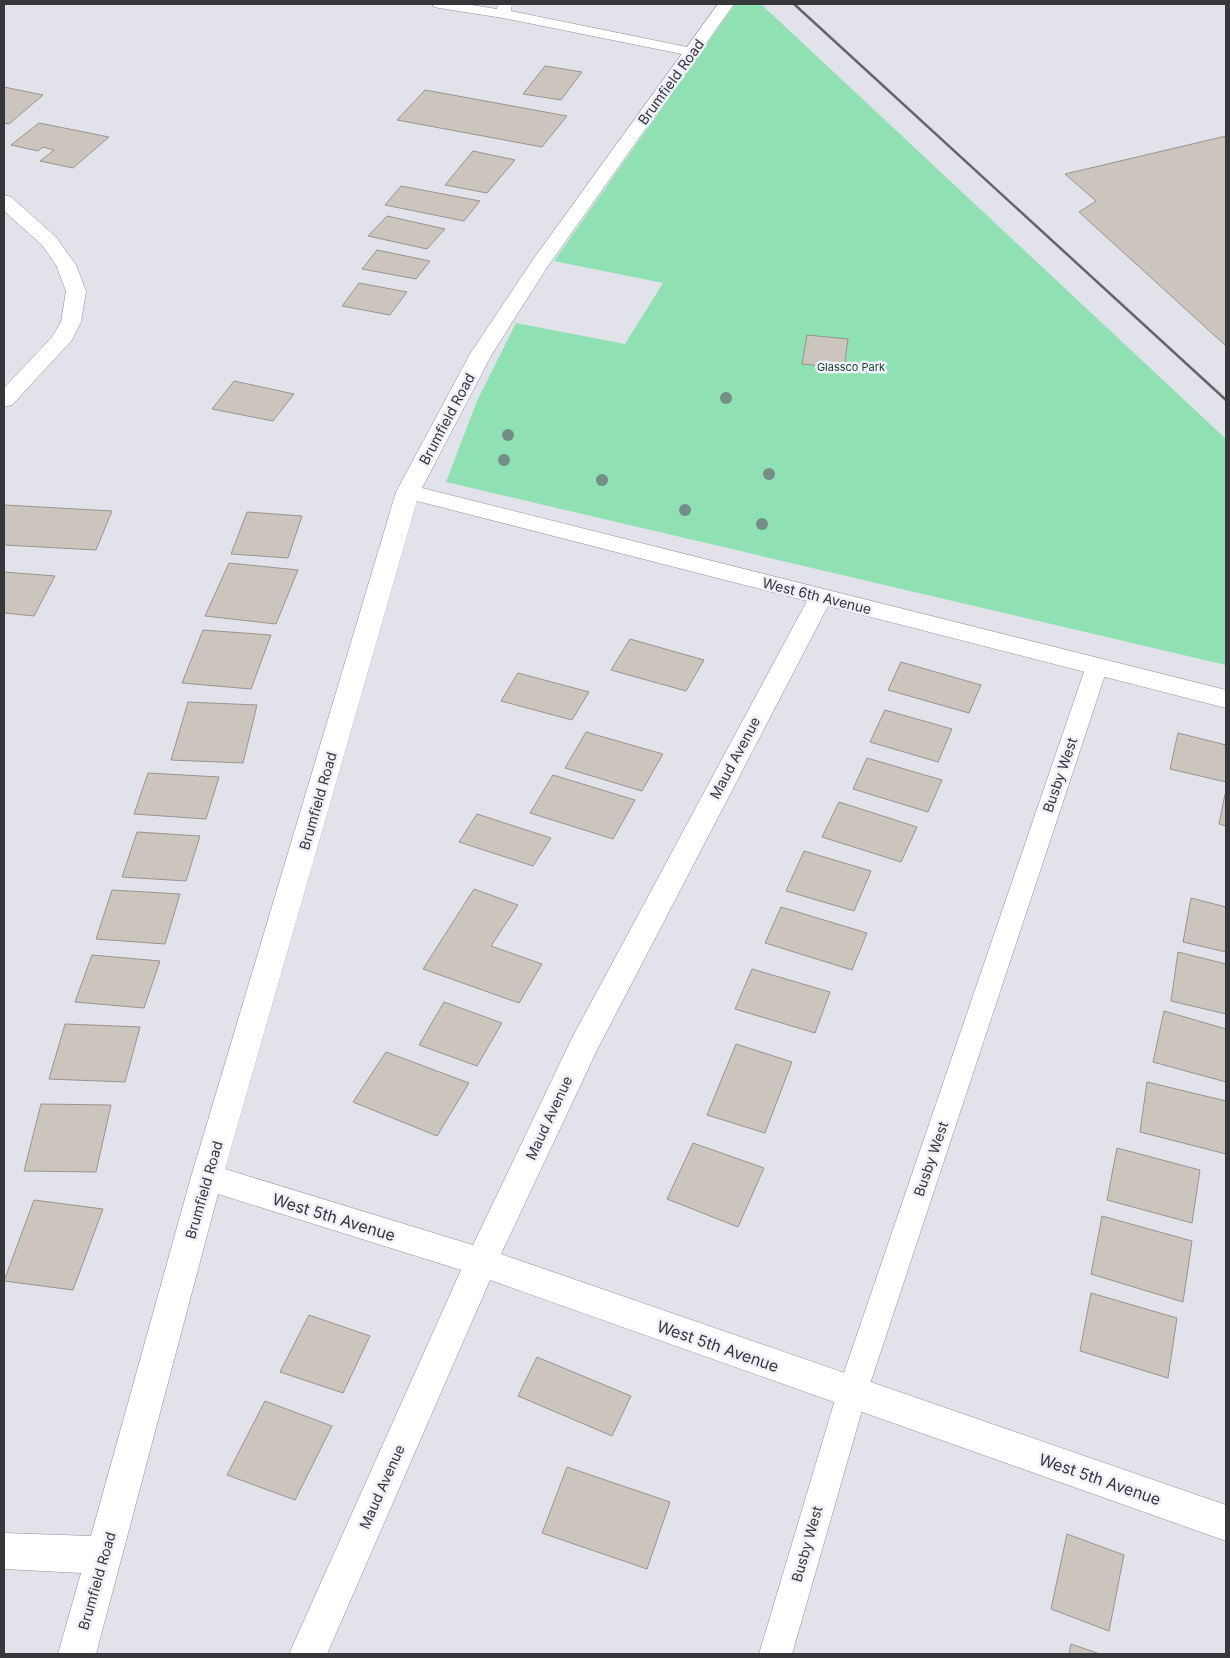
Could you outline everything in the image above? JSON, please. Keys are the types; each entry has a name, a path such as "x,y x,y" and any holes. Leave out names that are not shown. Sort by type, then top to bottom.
{"street":[{"name":"Brumfield Road","path":"77,1654 207,1177 408,492 481,354 535,270 721,12"},
{"path":"4,202 49,241 66,265 76,291 71,322 61,340 4,400"},
{"name":"West 6th Avenue","path":"408,492 1226,699"},
{"name":"Maud Avenue","path":"308,1654 481,1262 582,1047 821,597"},
{"name":"West 5th Avenue","path":"207,1177 481,1262 1226,1523"},
{"path":"4,1551 105,1555"}],"lane":[{"path":"440,4 504,9 692,52"},
{"name":"Busby West","path":"775,1654 852,1393 1097,666"}],"green space":[{"name":"Glassco Park","path":"735,4 761,4 1226,439 1226,665 446,482 477,401 516,323 625,344 663,283 554,261"}],"building":[{"path":"545,66 582,72 561,100 523,94"},
{"path":"4,87 43,95 9,124 4,123"},
{"path":"425,90 567,116 542,147 397,120"},
{"path":"39,123 109,137 73,168 40,161 54,150 43,147 38,151 11,145"},
{"path":"1226,136 1226,346 1079,212 1096,201 1065,174"},
{"path":"473,151 515,160 487,193 445,185"},
{"path":"401,186 480,201 464,221 385,205"},
{"path":"387,216 445,229 427,249 368,236"},
{"path":"377,250 430,261 416,279 362,269"},
{"path":"359,283 407,292 390,315 342,306"},
{"path":"807,335 848,339 844,368 802,364"},
{"path":"234,381 294,394 273,421 212,409"},
{"path":"4,505 112,511 96,550 4,545"},
{"path":"247,512 302,516 288,558 231,554"},
{"path":"229,563 298,570 276,624 205,616"},
{"path":"4,572 55,576 34,616 4,613"},
{"path":"203,630 271,635 251,689 182,683"},
{"path":"630,639 704,660 686,691 611,670"},
{"path":"901,662 981,685 969,713 888,690"},
{"path":"518,673 589,692 572,720 501,701"},
{"path":"188,702 257,705 243,763 171,760"},
{"path":"885,710 952,729 938,762 870,742"},
{"path":"586,732 663,754 642,791 565,768"},
{"path":"1178,733 1226,745 1226,782 1170,769"},
{"path":"867,758 942,780 928,812 853,789"},
{"path":"148,773 219,777 206,819 134,814"},
{"path":"553,775 635,800 613,839 530,813"},
{"path":"1226,794 1226,826 1219,824"},
{"path":"839,802 917,827 901,862 822,837"},
{"path":"477,814 551,838 533,866 459,842"},
{"path":"137,832 200,836 186,881 122,877"},
{"path":"804,851 871,871 854,911 786,891"},
{"path":"474,889 518,905 491,946 542,964 519,1003 423,969"},
{"path":"112,890 180,894 165,944 96,939"},
{"path":"1191,898 1226,907 1226,952 1183,942"},
{"path":"781,907 867,933 852,970 765,943"},
{"path":"1178,952 1226,964 1226,1014 1171,1001"},
{"path":"92,955 160,961 144,1008 75,1002"},
{"path":"752,969 830,992 815,1033 735,1009"},
{"path":"444,1002 502,1023 477,1066 419,1045"},
{"path":"1164,1011 1226,1029 1226,1082 1153,1062"},
{"path":"65,1024 140,1027 125,1082 49,1079"},
{"path":"736,1044 792,1062 765,1133 707,1115"},
{"path":"386,1052 469,1083 437,1136 353,1102"},
{"path":"1147,1082 1226,1101 1226,1154 1140,1132"},
{"path":"41,1104 111,1105 96,1172 24,1171"},
{"path":"693,1143 764,1168 738,1227 667,1199"},
{"path":"1117,1148 1200,1170 1192,1223 1107,1200"},
{"path":"34,1200 103,1209 73,1290 4,1281"},
{"path":"1102,1216 1192,1241 1183,1302 1091,1274"},
{"path":"1091,1293 1177,1318 1168,1378 1080,1351"},
{"path":"309,1315 370,1336 343,1393 280,1372"},
{"path":"537,1357 631,1396 612,1436 518,1396"},
{"path":"265,1401 332,1426 295,1500 227,1475"},
{"path":"567,1467 670,1502 647,1569 542,1533"},
{"path":"1067,1534 1124,1555 1109,1631 1051,1609"},
{"path":"1071,1644 1100,1654 1069,1654"}],"railway":[{"path":"794,4 1226,400"}]}
